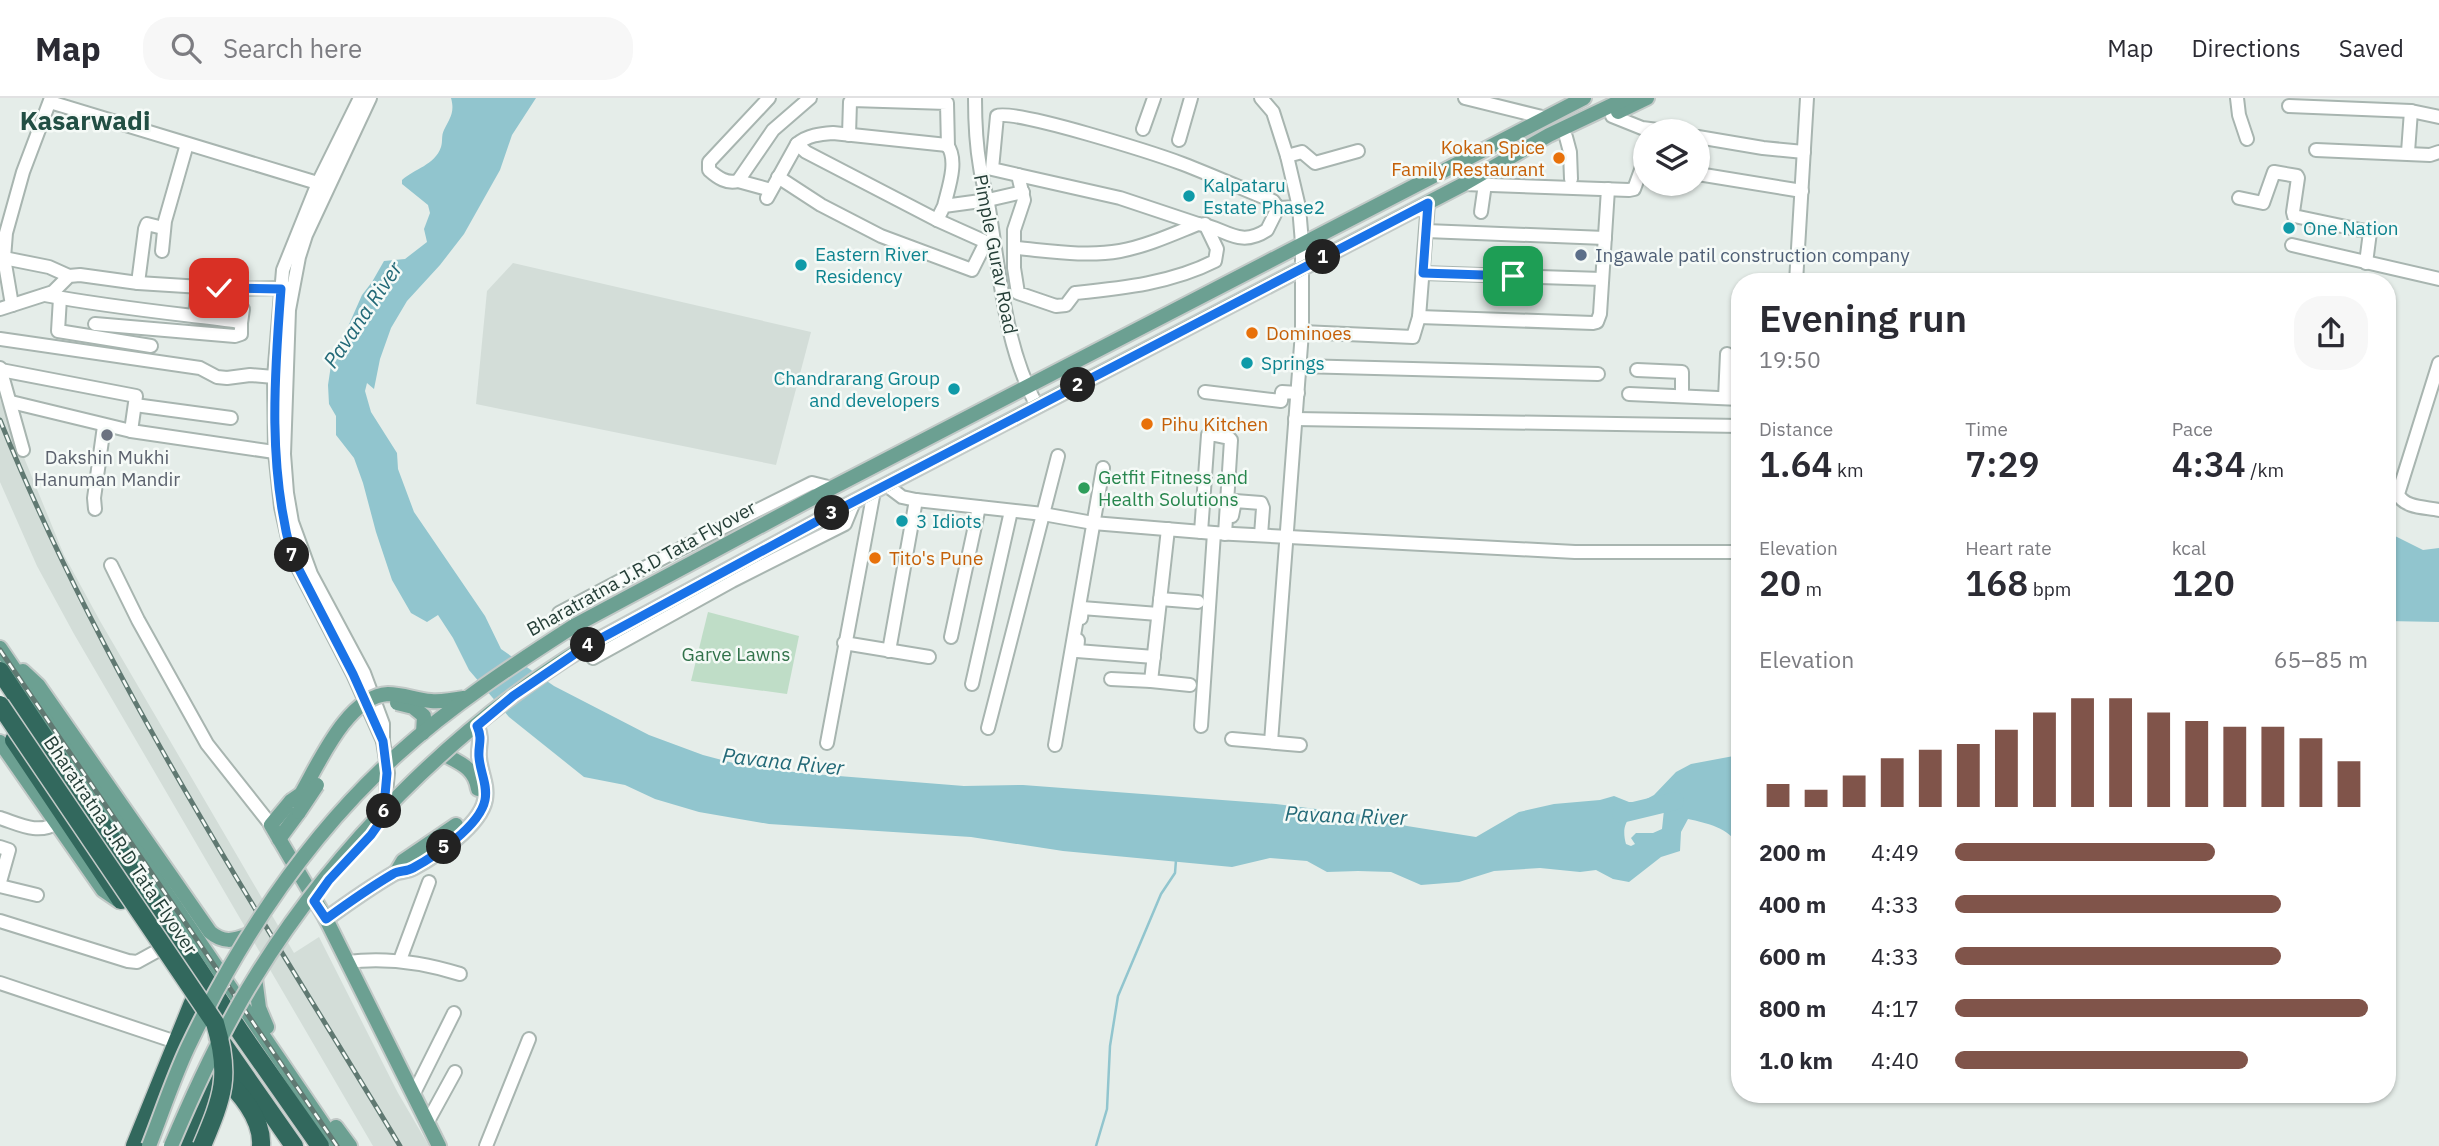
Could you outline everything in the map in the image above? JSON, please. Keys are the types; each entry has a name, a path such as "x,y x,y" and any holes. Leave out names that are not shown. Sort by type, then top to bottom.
{"highway":[{"path":"0,671 241,1052 294,1146"},
{"name":"Bharatratna J.R.D Tata Flyover","path":"0,705 215,1023 225,1067 224,1087 202,1146"},
{"path":"0,720 217,1037 241,1052 320,1146"},
{"path":"135,1146 193,1003"},
{"path":"179,1043 197,1038 217,1037"},
{"path":"178,1143 220,1073 241,1052"},
{"path":"241,1052 261,1132 261,1146"}],"main road":[{"path":"1546,118 1548,108 1566,98"},
{"name":"Bharatratna J.R.D Tata Flyover","path":"149,1146 187,1049 248,935 306,853 340,813 397,755 466,698 574,626 832,488 1584,98"},
{"path":"178,1143 214,1052 255,978 331,870 414,779 513,696 585,647 880,488 1428,203 1549,135 1627,98"},
{"path":"1549,135 1566,137 1647,98"},
{"path":"0,648 38,685 210,932 222,940 236,940 248,935"},
{"path":"0,648 241,1052 258,1103 285,1146"},
{"path":"279,839 301,794 347,719 366,701 384,694 431,701 466,698"},
{"path":"423,733 424,716 413,707 386,703 370,708 352,726 295,807 271,825 326,919 439,1146"},
{"path":"397,871 410,870 439,851 468,827 481,811 485,802 485,787 479,756 481,737 477,726"},
{"path":"0,742 103,890 125,906"},
{"path":"326,919 397,871 403,861 447,832 465,818 474,806 478,791 475,776 468,766 443,754"},
{"path":"255,978 259,1009 265,1024 350,1146"},
{"path":"241,1052 338,1146"}],"street":[{"path":"314,901 383,818 387,773 383,724 364,673 300,548 280,453 274,377 286,288 360,98"},
{"path":"324,185 370,98"},
{"path":"769,98 709,162 709,170 714,174 728,182 738,181 769,194 797,144 817,134 849,135 948,147"},
{"path":"738,181 773,130 810,98"},
{"name":"Pimple Gurav Road","path":"975,98 980,170 988,200 1003,296 1017,358 1037,406"},
{"path":"1143,129 1154,98"},
{"path":"1179,140 1191,98"},
{"path":"1261,98 1273,112 1287,156 1299,207 1302,243 1302,332 1271,742"},
{"path":"1465,98 1546,118"},
{"path":"1797,273 1807,98"},
{"path":"2238,98 2239,115 2247,139"},
{"path":"849,135 850,102 858,99 947,103 951,173 944,206 937,220"},
{"path":"69,276 53,292 6,307 6,233 23,172 50,100 324,185"},
{"path":"2289,106 2411,111 2439,117"},
{"path":"2409,152 2411,111"},
{"path":"1000,114 1040,121 1181,163 1273,201 1278,208 1267,230 1259,235 1239,238 1120,198 992,169 997,116 1000,114"},
{"path":"1612,116 1633,124"},
{"path":"1566,137 1570,152 1571,178"},
{"path":"1710,139 1804,152"},
{"path":"162,251 163,228 187,144"},
{"path":"778,177 821,205 881,236 972,270 985,242 806,152 797,144"},
{"path":"2316,150 2430,155 2439,152"},
{"path":"1287,156 1303,152 1315,163 1358,152"},
{"path":"2239,198 2263,203 2274,172 2297,176 2293,214 2370,232 2366,263"},
{"path":"1018,175 1023,192 1023,207 1014,230 1014,268 1018,293 1056,306 1066,305 1075,293 1142,285 1201,268 1215,261 1217,249 1201,224"},
{"path":"1710,176 1802,191"},
{"path":"1464,184 1633,189"},
{"path":"1481,212 1485,184"},
{"path":"1419,317 1597,322 1600,314 1608,189"},
{"path":"944,206 1023,192"},
{"path":"1302,332 1413,337 1417,331 1419,317 1428,203"},
{"path":"1278,208 1299,207"},
{"path":"138,283 147,224 163,228"},
{"path":"1016,248 1082,253 1117,251 1138,247 1201,224"},
{"path":"1426,230 1605,238"},
{"path":"2292,245 2439,279"},
{"path":"4,258 49,267 69,276 91,275 138,283 198,287 286,288"},
{"path":"1423,273 1602,279"},
{"path":"194,316 198,287"},
{"path":"280,453 289,310 286,288"},
{"path":"45,295 116,308 242,323"},
{"path":"60,298 58,331 151,346"},
{"path":"95,324 235,336 241,334 243,309"},
{"path":"0,339 200,368 217,377 274,377"},
{"path":"1725,398 1727,354"},
{"path":"2439,363 2398,494 2406,503 2439,510"},
{"path":"1299,366 1598,374"},
{"path":"23,450 0,369 136,396 131,431"},
{"path":"1637,370 1682,372 1682,396"},
{"path":"1205,391 1281,401 1282,392 1298,393"},
{"path":"1629,394 1731,398"},
{"path":"11,402 104,426 280,453"},
{"path":"135,405 231,418"},
{"path":"1295,419 1731,426"},
{"path":"95,509 94,498 104,426"},
{"path":"1201,726 1218,533 1231,440 1208,435 1218,533"},
{"path":"988,728 1058,456"},
{"path":"1055,745 1103,468"},
{"path":"832,488 812,483 559,613 593,658 733,581 845,524 854,502"},
{"path":"827,743 844,643 880,488 902,498 916,500 1043,514 1093,523 1218,533 1574,552 1731,552"},
{"path":"889,651 916,500"},
{"path":"1218,533 1233,503 1238,501 1263,504 1261,535"},
{"path":"951,637 979,507"},
{"path":"972,684 1011,511"},
{"path":"1151,681 1168,529"},
{"path":"111,565 138,620 207,744 271,825"},
{"path":"1160,599 1198,602"},
{"path":"1154,657 1077,651 1082,608 1158,614"},
{"path":"844,643 929,657"},
{"path":"1111,679 1190,685"},
{"path":"1232,739 1300,745"},
{"path":"0,818 37,829 49,828 57,823"},
{"path":"0,847 9,850 0,884 37,895"},
{"path":"400,960 429,882"},
{"path":"0,921 128,961 137,962 157,951"},
{"path":"347,962 400,960 460,974"},
{"path":"0,983 179,1043"},
{"path":"413,1095 454,1013"},
{"path":"486,1146 529,1039"},
{"path":"427,1124 455,1072"}],"shaded area":[{"path":"513,263 811,332 776,465 476,404 487,291"},
{"path":"0,399 64,555 100,621 294,953 319,937 398,1093 429,1146 373,1146 74,634 37,566 0,482"}],"green space":[{"name":"Garve Lawns","path":"708,612 799,636 787,694 691,681"}],"water":[{"path":"451,98 536,98 512,135 500,170 464,234 407,301 391,328 380,359 374,389 367,383 365,391 371,412 397,453 398,469 414,512 485,616 501,649 554,686 649,735 737,764 801,773 964,786 1023,785 1276,804 1364,815 1407,826 1476,837 1519,812 1554,804 1600,800 1614,796 1629,802 1641,802 1654,795 1676,772 1691,764 1731,756 1731,837 1710,825 1688,819 1681,832 1680,851 1661,857 1629,882 1613,879 1596,870 1580,872 1540,868 1494,871 1459,882 1421,885 1391,872 1327,872 1307,861 1270,858 1232,867 1063,851 971,837 769,824 699,812 655,799 625,785 584,777 509,717 469,670 438,615 427,622 411,613 392,580 363,483 354,458 336,435 336,416 329,404 331,365 362,295 384,261 405,259 427,242 424,229 430,213 428,205 402,184 402,180 438,153 452,107","holes":["1649,806 1658,806 1664,810 1662,829 1653,833 1636,833 1631,838 1635,844 1626,844 1624,830 1632,816"]},
{"path":"2396,536 2423,550 2439,548 2439,622 2396,621"}],"waterway":[{"name":"Pavana River","path":"1621,814 1675,801"},
{"path":"1096,1146 1107,1109 1110,1046 1118,996 1161,894 1175,873 1176,860"}],"railway":[{"path":"0,420 41,515 134,700 238,880 400,1146"},
{"path":"0,650 337,1146"}],"place":[{"name":"Kokan Spice Family Restaurant","path":"1559,158"},
{"name":"Kalpataru Estate Phase2","path":"1189,196"},
{"name":"One Nation","path":"2289,228"},
{"name":"Ingawale patil construction company","path":"1581,255"},
{"name":"Eastern River Residency","path":"801,265"},
{"name":"Dominoes","path":"1252,333"},
{"name":"Springs","path":"1247,363"},
{"name":"Chandrarang Group and developers","path":"954,389"},
{"name":"Pihu Kitchen","path":"1147,424"},
{"name":"Dakshin Mukhi Hanuman Mandir","path":"107,435"},
{"name":"Getfit Fitness and Health Solutions","path":"1084,488"},
{"name":"3 Idiots","path":"902,521"},
{"name":"Tito's Pune","path":"875,558"}],"district":[{"name":"Kasarwadi","path":"85,121"}],"route":[{"path":"219,288 281,289 274,377 275,452 286,536 292,556 353,674 383,741 387,794 383,818 314,901 326,919 397,871 410,870 439,851 478,816 486,793 479,756 481,737 477,726 513,696 585,647 834,512 1428,203 1423,273 1513,276"}]}
